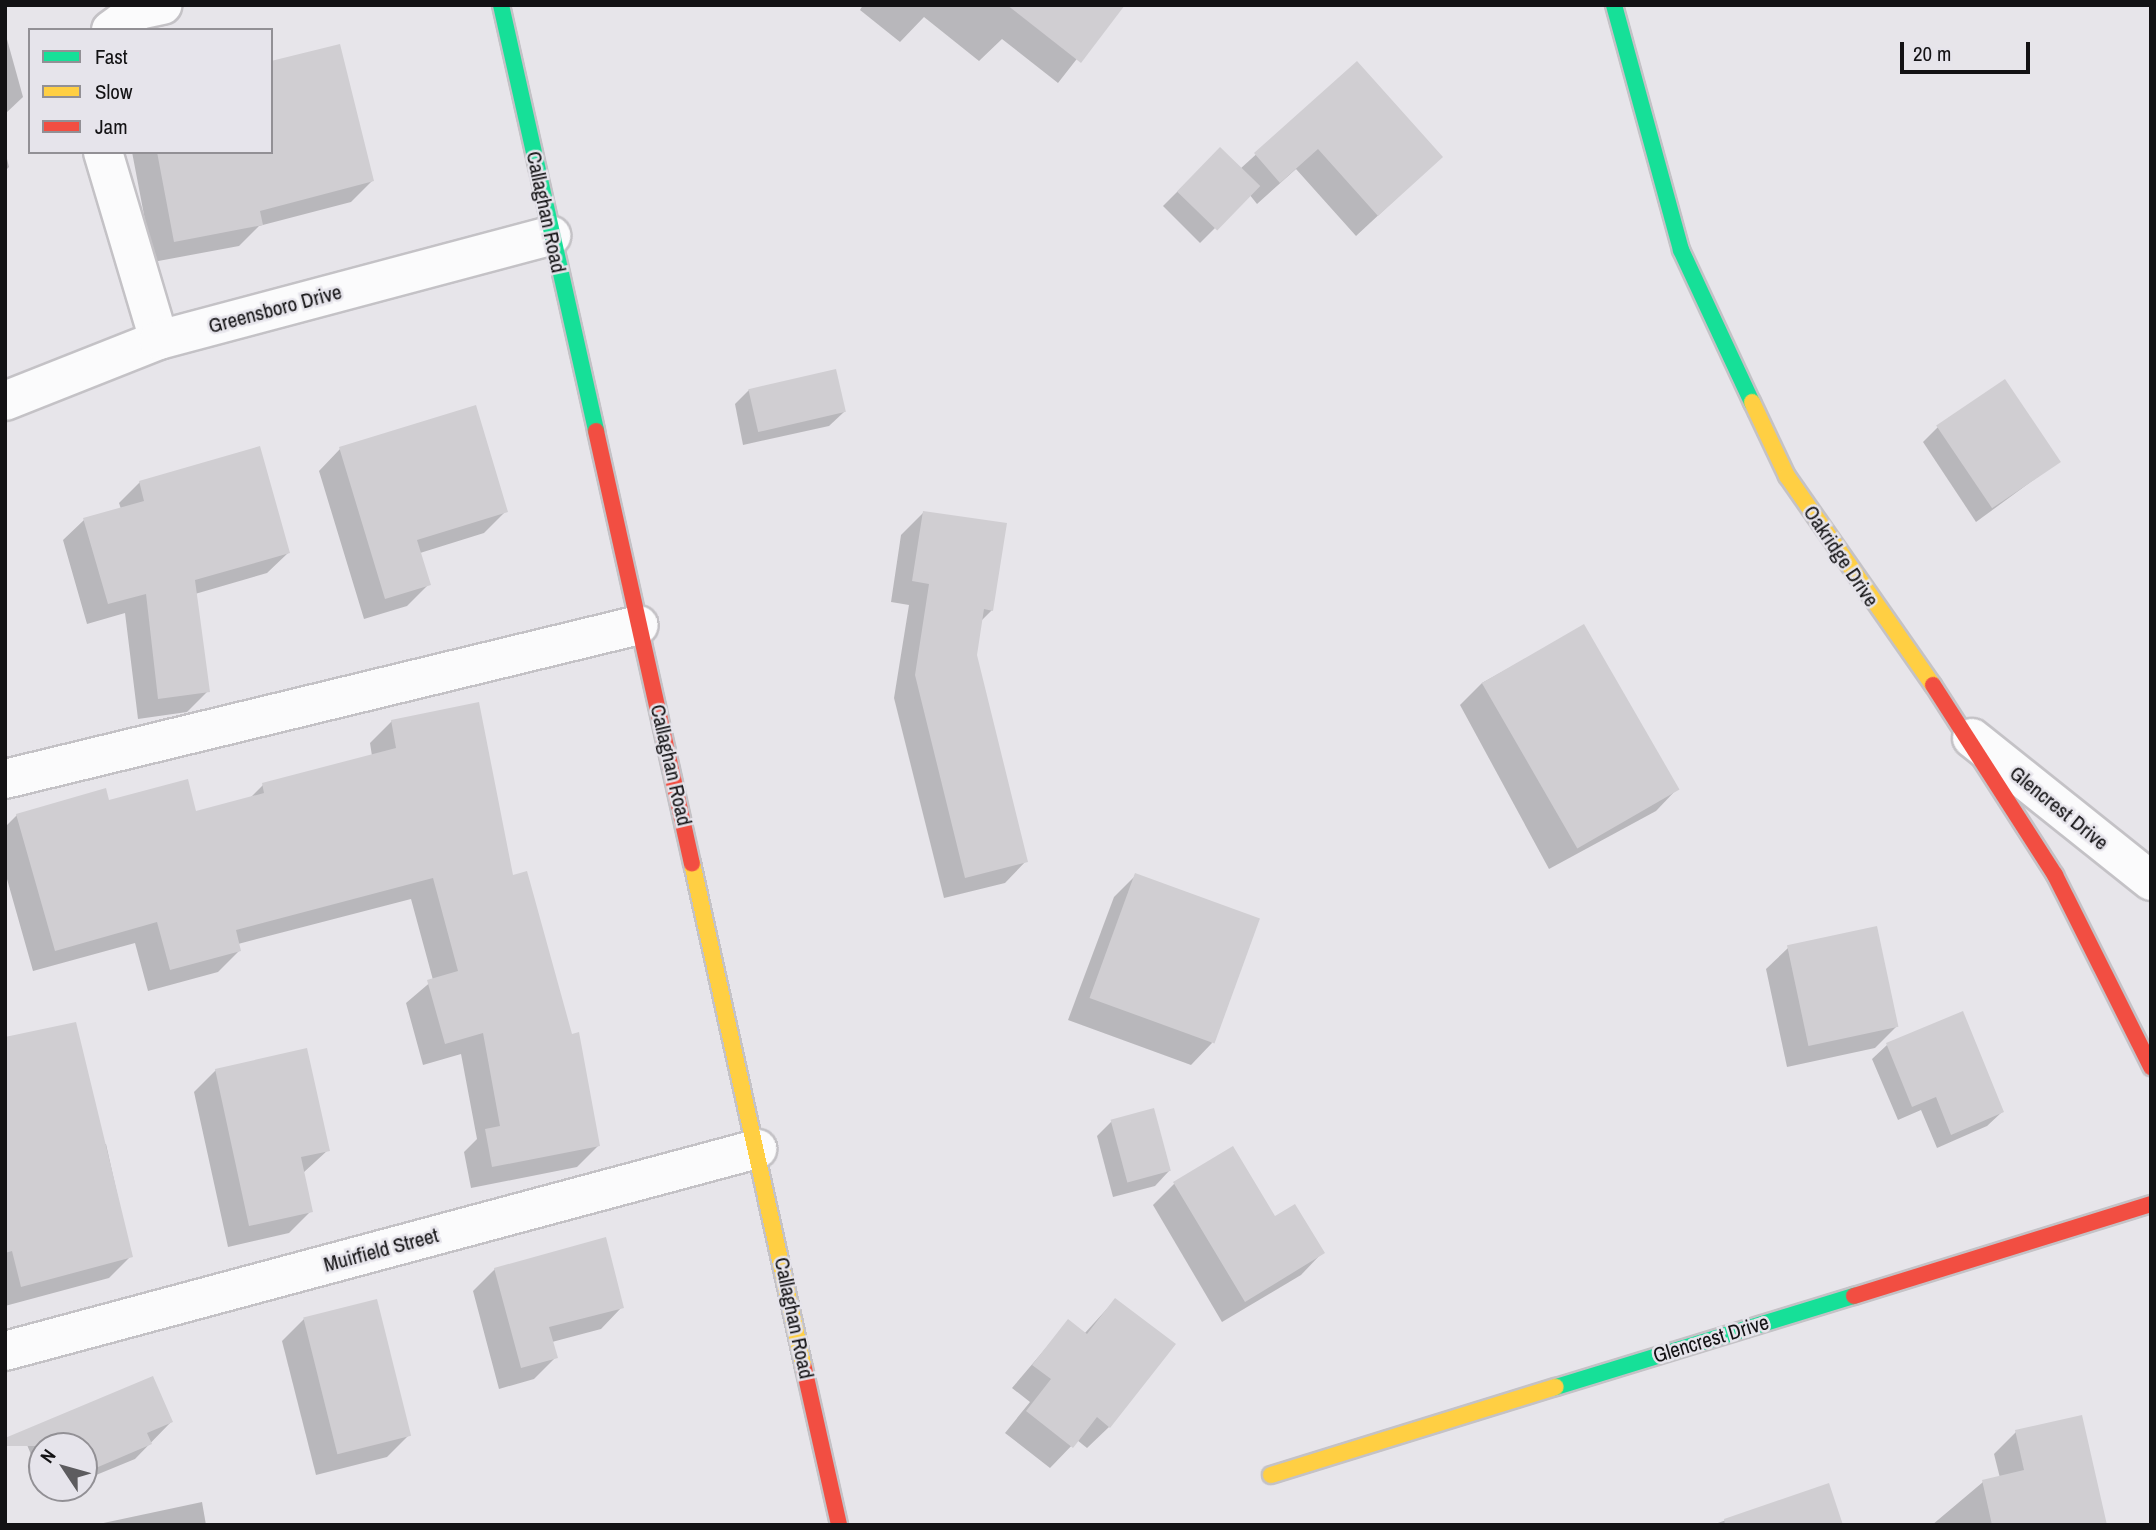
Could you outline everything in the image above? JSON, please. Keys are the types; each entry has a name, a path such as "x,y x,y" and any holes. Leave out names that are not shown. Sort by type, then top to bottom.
{"street":[{"path":"114,28 139,10 162,5"},
{"name":"Callaghan Road","path":"501,5 839,1525"},
{"name":"Oakridge Drive","path":"1614,5 1639,111 1708,317 1787,477 1967,735 2055,875 2151,1067"},
{"path":"104,154 159,340"},
{"name":"Greensboro Drive","path":"5,401 159,340 551,236"},
{"path":"5,779 639,625"},
{"name":"Glencrest Drive","path":"1967,735 2151,881"},
{"name":"Muirfield Street","path":"5,1351 757,1149"},
{"name":"Glencrest Drive","path":"1271,1475 2151,1203"}],"building":[{"path":"1007,5 1125,5 1081,63"},
{"path":"340,44 374,181 260,211 263,225 174,242 157,154 273,154 273,61"},
{"path":"1357,61 1443,157 1378,216 1318,149 1280,183 1254,153"},
{"path":"1220,147 1260,186 1217,230 1177,192"},
{"path":"836,369 846,412 758,432 748,389"},
{"path":"2005,379 2061,462 1992,508 1936,425"},
{"path":"476,405 508,512 417,540 431,585 385,599 339,447"},
{"path":"260,446 290,553 195,580 210,692 158,699 146,594 108,604 83,518 144,501 139,481"},
{"path":"923,511 1007,523 993,611 984,609 977,655 1028,862 965,878 915,675 929,584 912,581"},
{"path":"1584,624 1680,789 1577,848 1482,683"},
{"path":"479,702 513,875 527,871 572,1034 579,1032 600,1146 492,1167 485,1129 500,1126 483,1033 445,1044 427,980 458,971 433,878 236,930 241,951 170,970 157,922 55,951 16,814 106,788 109,800 188,779 196,811 264,793 262,783 396,748 391,720"},
{"path":"1135,873 1260,918 1214,1043 1090,998"},
{"path":"1877,926 1898,1027 1808,1046 1787,945"},
{"path":"1963,1011 2004,1112 1951,1135 1936,1097 1912,1107 1886,1043"},
{"path":"76,1022 133,1257 21,1287 12,1251 5,1253 5,1037"},
{"path":"307,1048 330,1151 301,1157 313,1212 249,1226 215,1069"},
{"path":"1154,1108 1171,1171 1127,1182 1111,1120"},
{"path":"1233,1146 1275,1216 1295,1204 1325,1253 1245,1302 1173,1182"},
{"path":"606,1237 624,1308 549,1327 558,1358 521,1368 494,1268"},
{"path":"1115,1298 1176,1344 1110,1428 1097,1417 1073,1448 1026,1411 1051,1379 1032,1365 1068,1319 1087,1334"},
{"path":"377,1299 411,1436 337,1454 303,1317"},
{"path":"153,1376 173,1422 147,1433 152,1444 98,1467 98,1432 28,1432 28,1446 5,1446 5,1438"},
{"path":"2082,1415 2107,1525 1992,1525 1982,1480 2024,1470 2015,1430"},
{"path":"1829,1483 1843,1525 1725,1525 1724,1519"}],"traffic: fast":[{"path":"501,5 596,431"},
{"path":"1614,5 1681,250 1752,402"},
{"path":"1556,1387 1854,1296"}],"traffic: slow":[{"path":"1752,402 1787,476 1933,685"},
{"path":"692,863 804,1368"},
{"path":"1271,1475 1556,1387"}],"traffic: jam":[{"path":"596,431 692,863"},
{"path":"1933,685 2055,875 2151,1067"},
{"path":"1854,1296 2151,1204"},
{"path":"804,1368 839,1525"}]}
